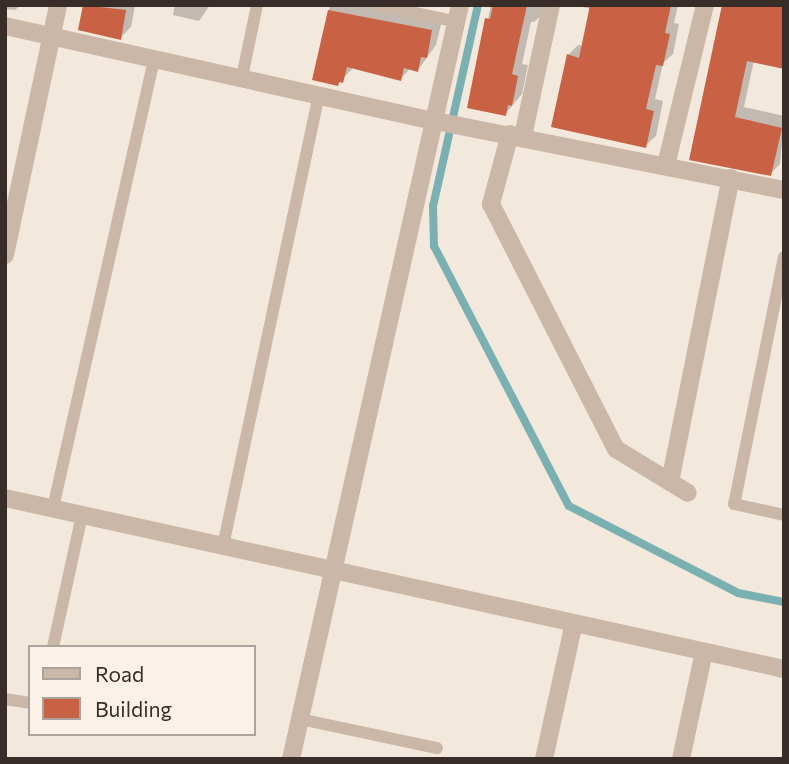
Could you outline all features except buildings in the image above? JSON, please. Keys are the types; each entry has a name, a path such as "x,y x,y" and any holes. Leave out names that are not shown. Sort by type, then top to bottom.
{"street":[{"path":"5,254 58,5"},
{"path":"551,5 517,135 491,204 616,449 688,494"},
{"path":"666,165 705,5"},
{"path":"291,759 332,570 445,122 458,14"},
{"path":"5,26 445,122 784,190"},
{"path":"670,482 731,178"},
{"path":"5,498 784,669"},
{"path":"544,759 574,623"},
{"path":"681,759 704,652"}],"lane":[{"path":"242,77 257,5"},
{"path":"378,5 458,14"},
{"path":"53,508 153,59"},
{"path":"223,546 319,94"},
{"path":"784,257 734,504 784,515"},
{"path":"53,645 82,515"},
{"path":"5,699 28,704"},
{"path":"300,719 437,748"}],"waterway":[{"path":"478,5 433,206 434,246 569,506 738,593 784,602"}]}
